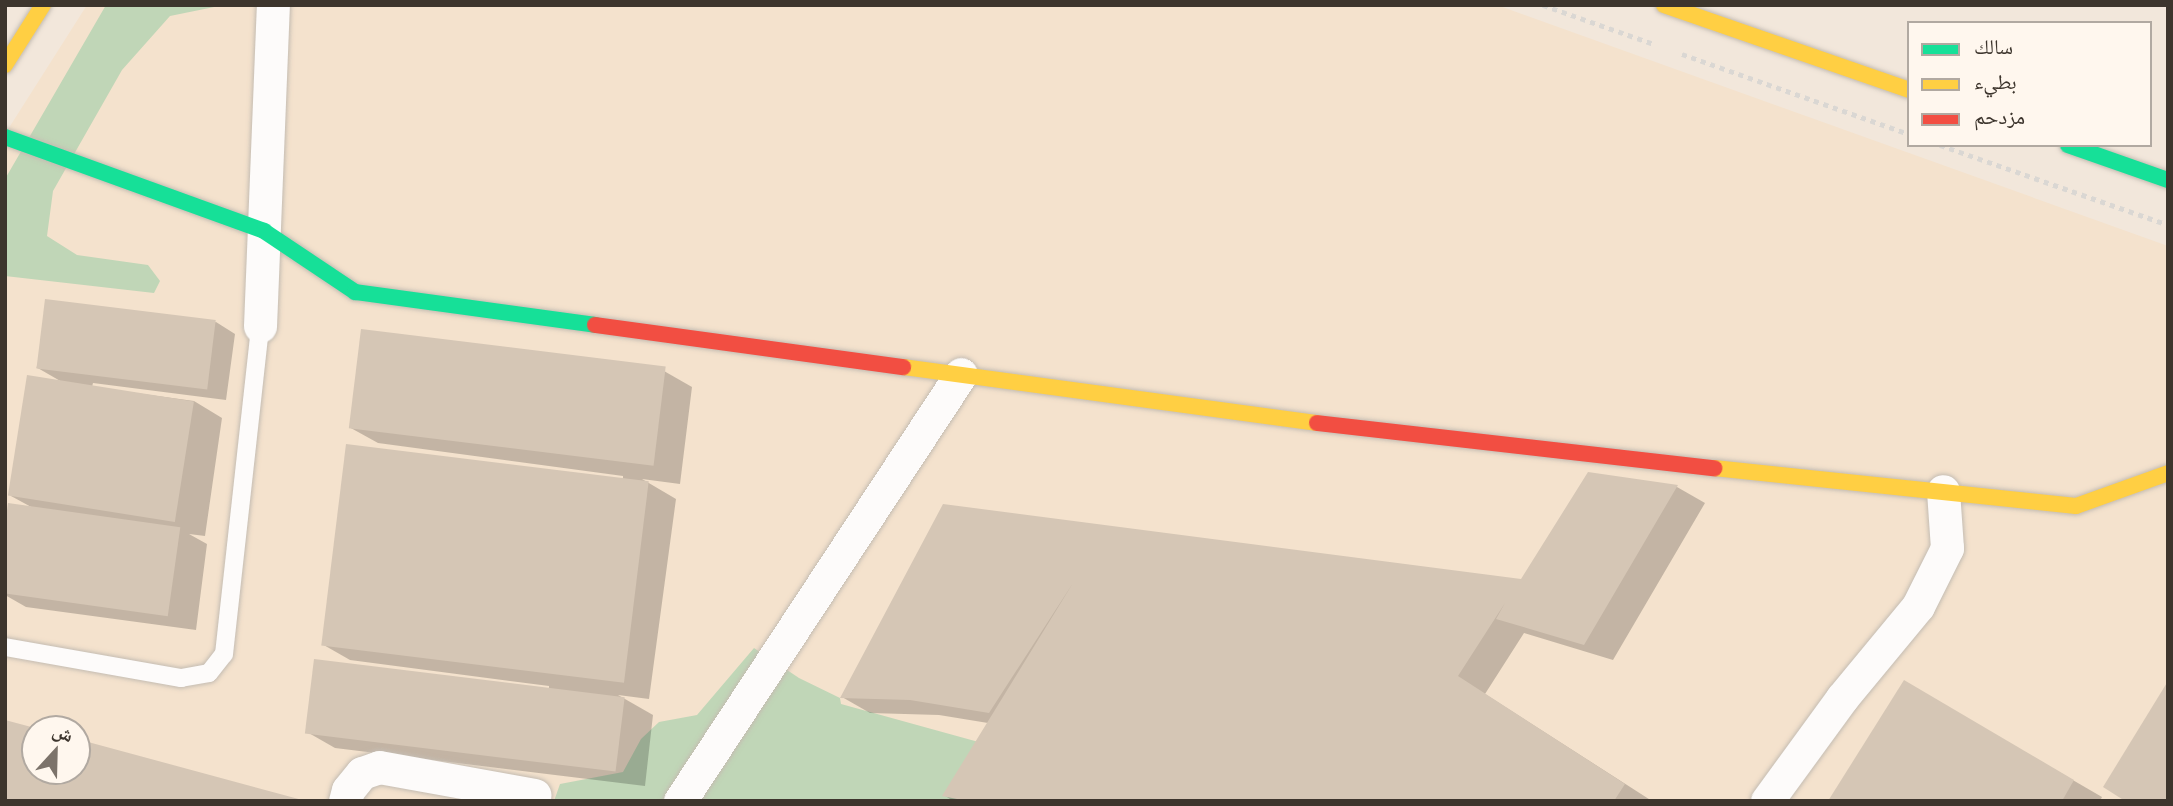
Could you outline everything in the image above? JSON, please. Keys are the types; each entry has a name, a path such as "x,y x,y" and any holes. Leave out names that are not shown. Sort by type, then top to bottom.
{"street":[{"path":"5,65 43,5"},
{"path":"260,326 274,5"},
{"path":"1664,5 1907,89"},
{"path":"5,137 264,230 355,292 1419,436 2076,506 2168,473"},
{"path":"2074,147 2168,180"},
{"path":"680,801 961,374"},
{"path":"1767,801 1842,698 1918,606 1947,548 1943,492"},
{"path":"345,801 348,790 362,773 379,767 535,795"}],"lane":[{"path":"5,647 181,678 209,673 224,654 260,326"}],"path":[{"path":"1543,5 1661,47"},
{"path":"1674,51 1907,133"},
{"path":"1946,147 2168,226"}],"shaded area":[{"path":"87,5 1497,5 2168,246 2168,801 5,801 5,134"}],"green space":[{"path":"106,5 224,5 170,16 122,70 53,191 47,236 77,255 148,265 160,281 154,293 5,276 5,179"},
{"path":"754,648 799,678 840,698 841,704 993,746 961,801 554,801 560,784 623,772 641,739 659,722 697,715"}],"building":[{"path":"45,299 216,320 207,389 36,368"},
{"path":"361,329 666,366 654,466 349,428"},
{"path":"27,375 194,401 175,522 8,495"},
{"path":"346,444 649,481 624,683 321,645"},
{"path":"1588,472 1678,485 1584,645 1496,619 1505,603 1458,676 1625,784 1614,801 967,801 942,796 1073,583 989,713 910,700 840,698 943,504 1521,579"},
{"path":"8,503 180,527 168,616 5,593 5,524"},
{"path":"314,659 625,697 616,772 305,733"},
{"path":"1904,680 2074,780 2062,801 1828,801"},
{"path":"2168,681 2168,801 2125,801 2103,787"},
{"path":"5,720 21,724 21,785 91,785 91,743 306,801 5,801"}],"traffic: fast":[{"path":"5,137 264,231 355,292 595,325"},
{"path":"2074,147 2168,180"}],"traffic: slow":[{"path":"5,65 43,5"},
{"path":"1664,5 1907,89"},
{"path":"903,367 1317,423"},
{"path":"1714,468 2076,506 2168,473"}],"traffic: jam":[{"path":"595,325 903,367"},
{"path":"1317,423 1714,468"}]}
